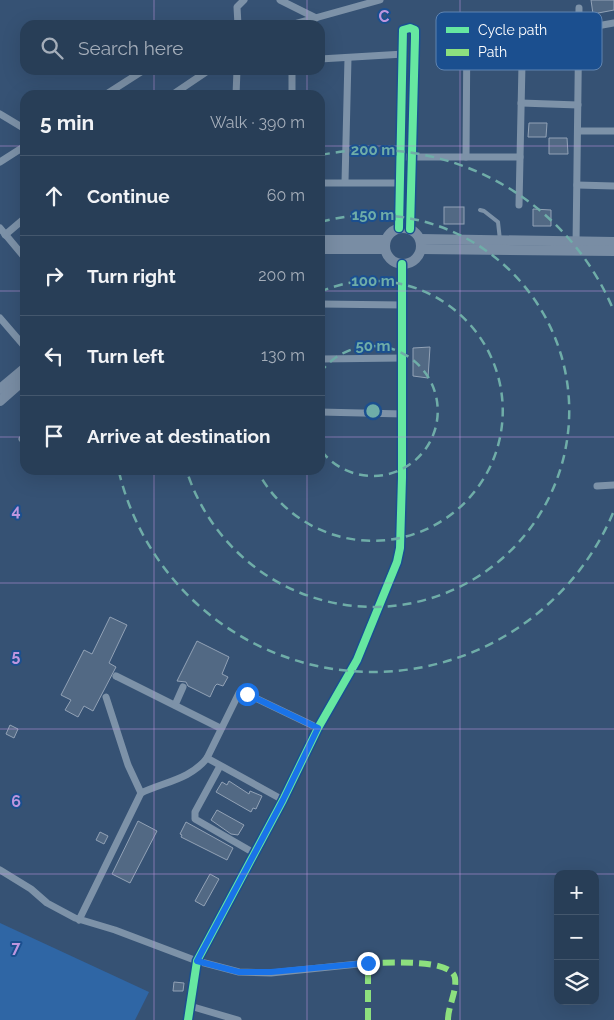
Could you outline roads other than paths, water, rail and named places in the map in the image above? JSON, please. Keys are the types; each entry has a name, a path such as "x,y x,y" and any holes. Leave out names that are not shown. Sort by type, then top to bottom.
{"street":[{"path":"238,20 237,7 244,0"},
{"path":"280,0 316,18"},
{"path":"309,20 380,0"},
{"path":"579,8 579,12"},
{"path":"399,228 402,157 403,30 413,28 416,38 410,229 420,244"},
{"path":"325,59 404,54"},
{"path":"345,182 348,58"},
{"path":"466,157 467,70"},
{"path":"519,205 521,70"},
{"path":"576,246 579,70"},
{"path":"113,90 136,75"},
{"path":"179,90 202,75"},
{"path":"236,90 237,75"},
{"path":"292,75 292,90"},
{"path":"521,102 578,105"},
{"path":"0,114 20,126"},
{"path":"578,130 614,131"},
{"path":"0,162 20,149"},
{"path":"402,157 520,157"},
{"path":"325,183 401,183"},
{"path":"577,185 614,186"},
{"path":"5,235 20,222"},
{"path":"0,228 20,252"},
{"path":"410,229 399,228 390,232 385,245 393,261 402,264 415,259 420,244"},
{"path":"325,240 385,245"},
{"path":"420,244 500,240 614,251"},
{"path":"420,244 576,246 614,242"},
{"path":"325,249 385,245"},
{"path":"188,1020 197,961 283,800 318,728 357,660 397,562 400,548 403,414 402,264"},
{"path":"325,304 403,305"},
{"path":"0,318 20,342"},
{"path":"325,360 403,358"},
{"path":"0,389 20,372"},
{"path":"0,400 20,383"},
{"path":"325,412 403,414"},
{"path":"598,486 614,485"},
{"path":"116,676 220,728"},
{"path":"174,705 183,687"},
{"path":"79,920 141,793 161,783 190,775 200,768 207,758 236,696 243,693 318,728"},
{"path":"106,697 128,765 141,793"},
{"path":"207,758 283,800"},
{"path":"220,766 195,812 195,819 254,853"},
{"path":"0,870 54,907 79,920 115,930 197,961 239,972 271,972 368,963"},
{"path":"190,1006 238,1020"}],"lane":[{"path":"480,210 498,222 500,240"}]}
